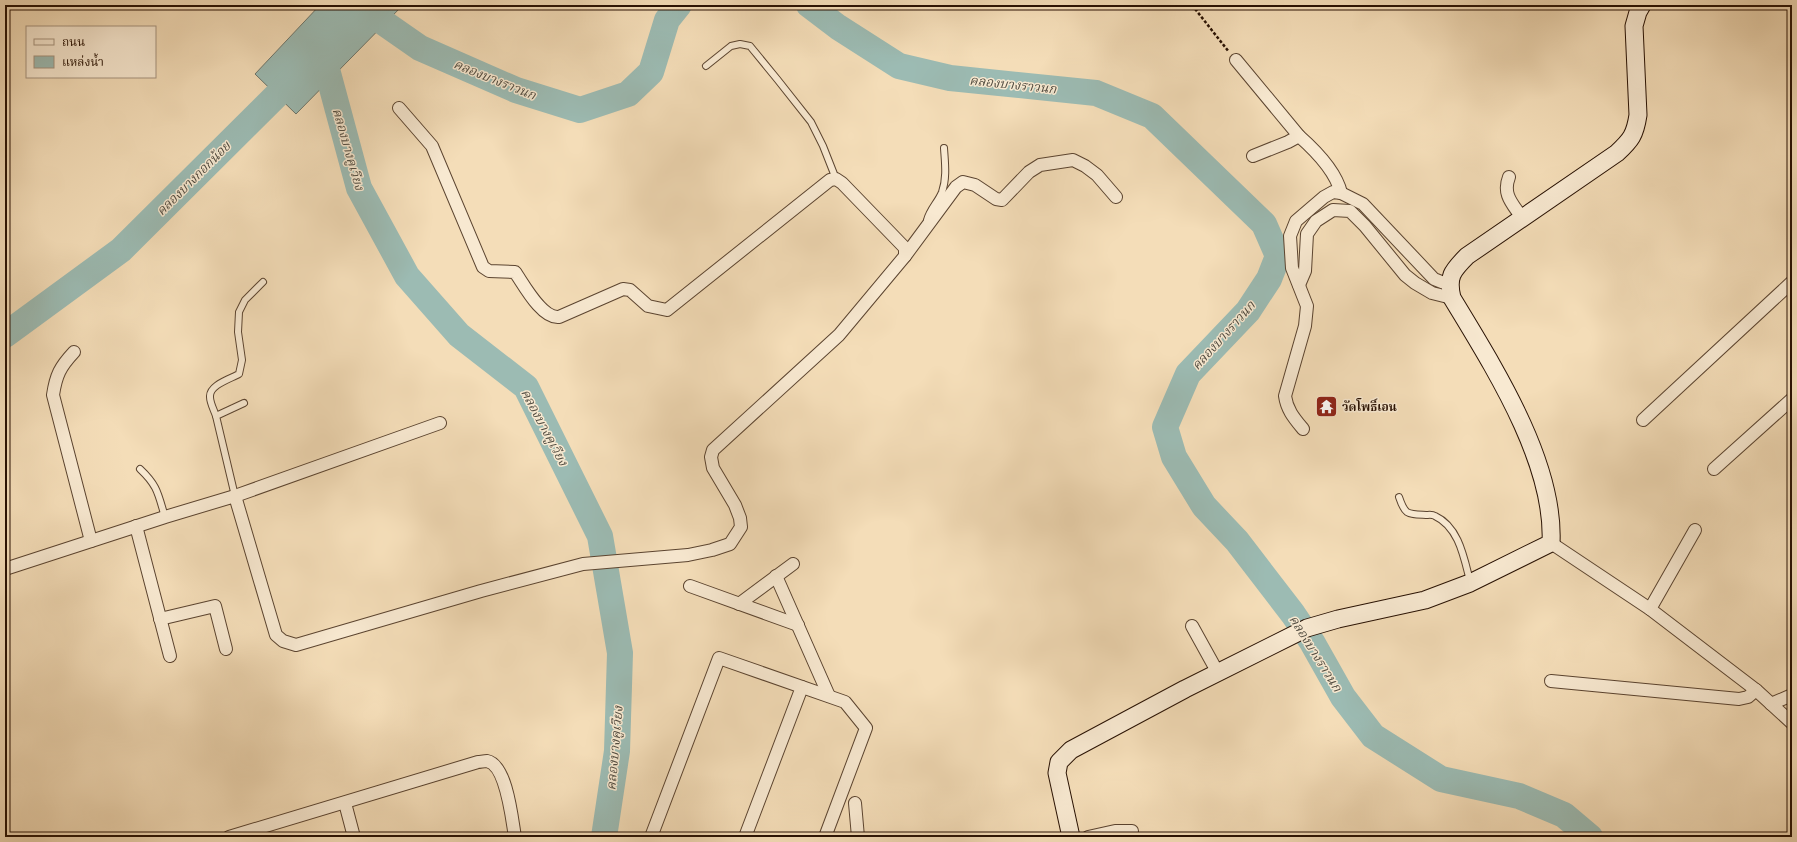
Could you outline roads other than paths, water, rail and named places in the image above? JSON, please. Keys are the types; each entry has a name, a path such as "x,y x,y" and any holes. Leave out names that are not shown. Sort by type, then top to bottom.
{"street":[{"path":"1451,291 1455,268 1467,256 1617,153 1631,140 1636,129 1638,115 1634,26 1638,12 1642,5"},
{"path":"1236,60 1299,136 1334,174 1339,184 1341,193"},
{"path":"399,108 432,146 483,267 489,271 515,272 543,311 554,318 560,317 623,289 630,290 648,306 667,310 830,180 836,179 842,183 900,241 905,248 904,256"},
{"path":"1253,156 1299,136"},
{"path":"235,496 276,635 283,641 296,645 481,591 583,564 688,555 712,550 730,544 741,527 740,518 712,468 711,457 713,450 839,335 904,256 956,186 963,182 975,185 996,199 1002,200 1029,172 1040,165 1073,160 1097,175 1116,197"},
{"path":"1509,178 1506,190 1508,197 1522,218"},
{"path":"1303,429 1291,414 1287,406 1285,396 1305,326 1307,306 1292,268 1290,236 1296,220 1324,196 1333,192 1341,193 1363,204 1434,279 1451,291 1497,374 1532,448 1543,477 1552,526 1551,543"},
{"path":"1299,285 1305,271 1307,234 1316,221 1333,210 1350,212 1365,226 1405,275 1415,283 1432,293 1451,291"},
{"path":"1643,420 1792,282"},
{"path":"74,352 62,365 55,381 54,395 91,541"},
{"path":"1714,469 1792,398"},
{"path":"5,569 136,526 235,496 440,423"},
{"path":"136,526 170,656"},
{"path":"1650,609 1695,530"},
{"path":"1071,837 1057,773 1059,762 1070,750 1307,628 1338,619 1425,600 1470,583 1551,543"},
{"path":"1551,543 1650,609 1756,690 1792,723"},
{"path":"739,604 793,564"},
{"path":"776,576 829,696"},
{"path":"690,586 798,625"},
{"path":"160,619 215,606 226,649"},
{"path":"1192,626 1218,673"},
{"path":"651,837 719,658 846,702 866,728 825,837"},
{"path":"1551,681 1739,699 1748,697 1756,690"},
{"path":"745,837 802,687"},
{"path":"1771,704 1792,695"},
{"path":"229,837 486,761 494,765 503,777 515,837"},
{"path":"345,803 354,837"},
{"path":"855,803 858,837"},
{"path":"1088,837 1115,831 1132,831"}],"lane":[{"path":"706,66 731,46 740,44 750,46 810,122 823,146 836,179"},
{"path":"926,227 929,213 941,193 945,179 944,148"},
{"path":"235,496 210,397 211,390 217,385 239,374 242,360 238,332 239,312 245,300 263,282"},
{"path":"216,416 244,403"},
{"path":"140,469 151,480 157,490 165,517"},
{"path":"1399,497 1403,510 1408,514 1434,515 1452,530 1464,554 1470,583"}],"water":[{"path":"320,5 403,5 296,114 255,74"}],"waterway":[{"name":"คลองบางราวนก","path":"364,9 420,48 516,90 580,110 628,94 651,72 667,20 679,5"},
{"name":"คลองบางราวนก","path":"809,5 838,27 899,66 950,78 1096,93 1152,116 1264,224 1278,256 1269,279 1248,311 1188,374 1165,427 1174,457 1204,506 1237,541 1293,614 1312,642 1343,697 1373,736 1441,779 1519,796 1564,815 1590,837"},
{"name":"คลองบางคูเวียง","path":"322,51 359,188 407,276 459,335 526,387 600,536 620,653 617,751 604,837"},
{"name":"คลองบางกอกน้อย","path":"5,335 121,250 301,71"}],"place":[{"name":"วัดโพธิ์เอน","path":"1327,407"}]}
